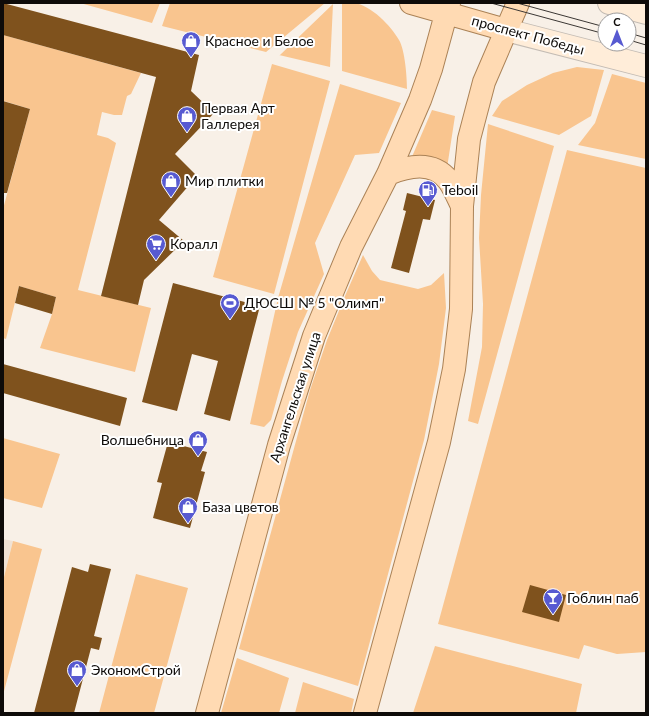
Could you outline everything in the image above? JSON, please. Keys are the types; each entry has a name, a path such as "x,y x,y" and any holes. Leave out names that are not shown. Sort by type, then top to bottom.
{"main road":[{"name":"проспект Победы","path":"411,3 448,8 506,30 646,66"},
{"path":"365,713 439,442 454,369 461,309 462,206 469,139 484,82 518,3"},
{"path":"609,3 646,13"},
{"name":"Архангельская улица","path":"207,713 279,445 314,336 351,248 388,174 422,94 431,69 448,8"},
{"path":"388,174 415,166 428,168 439,172 448,180 462,206"}],"shaded area":[{"path":"80,3 160,3 152,23"},
{"path":"170,3 325,3 266,52 162,26"},
{"path":"342,3 360,5 374,12 395,34 401,44 404,57 407,89 342,71"},
{"path":"333,4 330,67 279,55 280,55"},
{"path":"3,35 141,73 131,94 127,96 122,115 102,112 97,135 108,138 116,143 78,290 151,308 135,372 40,348 52,314 56,297 19,286 6,339 3,338 3,209 30,109 4,101"},
{"path":"272,64 330,81 274,294 213,277"},
{"path":"577,67 604,70 591,116 559,135 492,116 502,101 527,85 553,73"},
{"path":"612,74 646,83 646,159 578,145 595,123"},
{"path":"340,84 401,103 379,153 355,155 315,243 324,274 298,332 271,420 264,427 250,424 278,298"},
{"path":"432,110 455,116 447,168 411,159"},
{"path":"488,124 554,146 478,424 468,421 482,347 483,304 479,238 481,195"},
{"path":"567,150 646,168 646,652 617,654 584,645 579,659 438,624"},
{"path":"363,255 372,271 380,280 418,289 431,285 444,273 446,308 439,364 424,440 358,686 239,649 310,390 327,340"},
{"path":"3,438 60,454 42,508 3,498"},
{"path":"3,539 13,541 3,581"},
{"path":"13,541 42,549 3,695 3,581"},
{"path":"136,574 188,588 154,713 99,713"},
{"path":"435,646 582,684 576,713 413,713"},
{"path":"237,658 289,678 279,713 221,713"},
{"path":"303,682 354,699 351,713 295,713"}],"building":[{"path":"3,3 199,55 191,91 214,113 175,154 197,176 159,220 184,241 144,280 138,305 101,296 156,77 3,35"},
{"path":"3,101 30,109 7,193 3,193"},
{"path":"407,193 435,200 430,220 423,219 409,273 391,268 406,211 403,210"},
{"path":"173,283 260,306 230,421 204,414 218,361 192,354 177,411 142,402"},
{"path":"19,286 56,297 52,314 15,303"},
{"path":"3,364 127,398 120,426 3,393"},
{"path":"168,442 207,452 201,471 205,472 190,528 153,518 162,483 157,482"},
{"path":"90,564 111,569 94,636 102,638 99,650 91,648 74,713 34,713 72,567 88,572"},
{"path":"530,585 566,595 559,622 522,612"}],"tram line":[{"path":"491,3 597,32"},
{"path":"517,3 597,25"},
{"path":"637,35 646,38"},
{"path":"637,42 646,45"}],"place":[{"name":"Красное и Белое","path":"191,58"},
{"name":"Первая Арт Галлерея","path":"187,133"},
{"name":"Мир плитки","path":"171,198"},
{"name":"Teboil","path":"428,207"},
{"name":"Коралл","path":"156,261"},
{"name":"ДЮСШ № 5 \"Олимп\"","path":"230,320"},
{"name":"Волшебница","path":"198,457"},
{"name":"База цветов","path":"188,524"},
{"name":"Гоблин паб","path":"553,615"},
{"name":"ЭкономСтрой","path":"77,687"}]}
